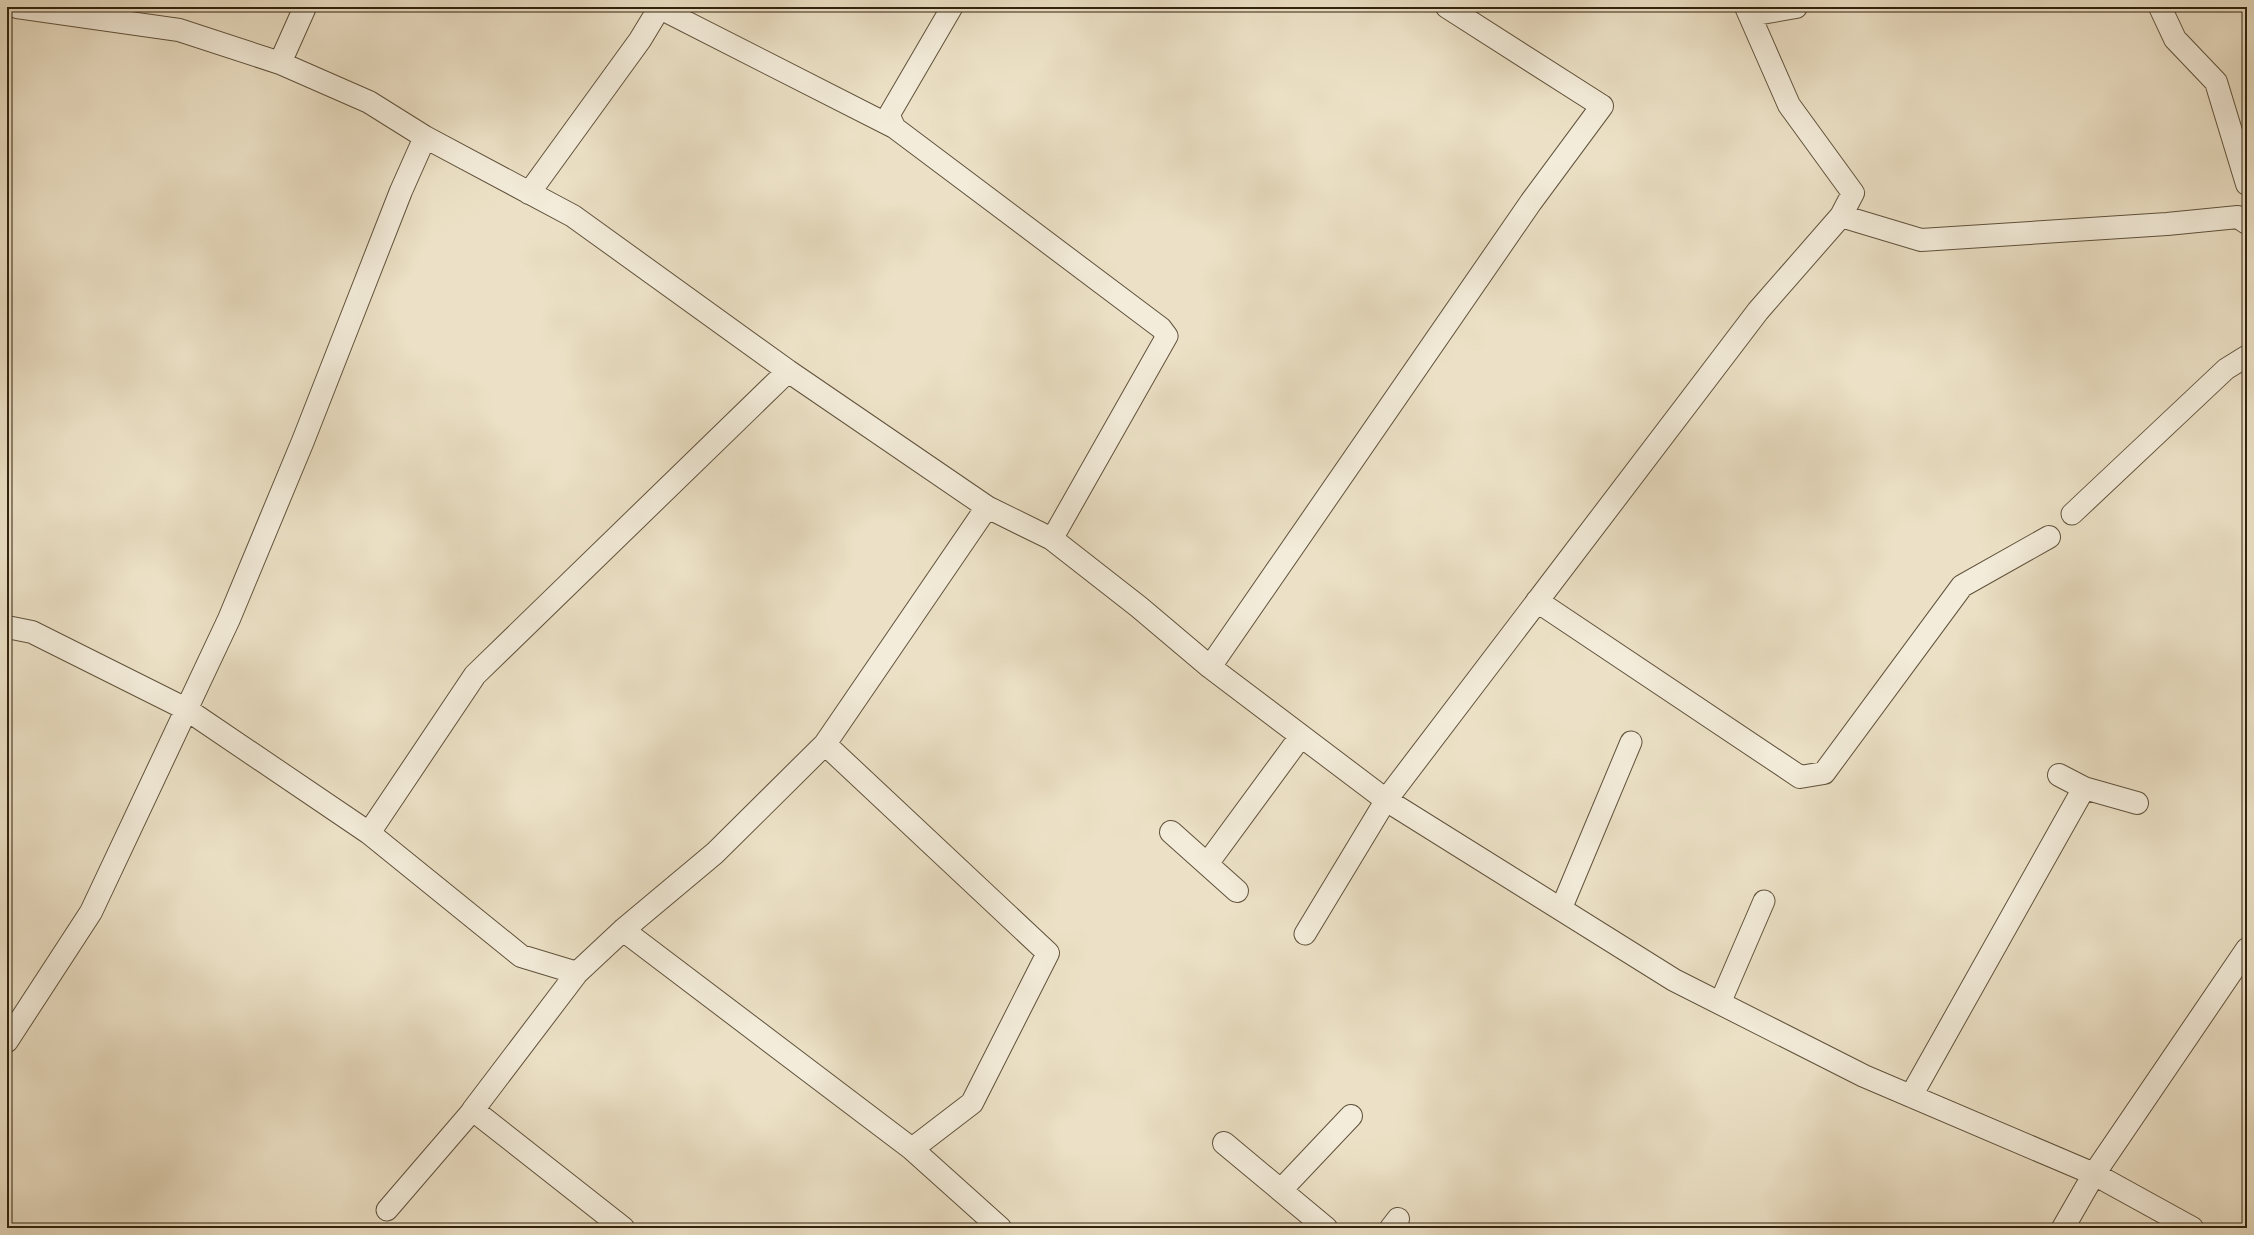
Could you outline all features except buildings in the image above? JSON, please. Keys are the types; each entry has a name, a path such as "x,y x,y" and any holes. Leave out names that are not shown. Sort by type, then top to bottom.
{"street":[{"path":"17,7 179,30 280,63 369,102 425,137 573,216 788,371 986,507 1052,539 1139,607 1210,667 1386,800 1674,980 1864,1076 2094,1174 2192,1228"},
{"path":"280,63 305,7"},
{"path":"529,193 640,40 659,7"},
{"path":"1210,667 1531,202 1602,106 1448,7"},
{"path":"1386,800 1758,311 1841,216 1853,193 1790,105 1748,11 1796,7"},
{"path":"2160,7 2175,39 2216,82 2247,184"},
{"path":"7,1041 91,912 229,619 304,441 401,191 425,137"},
{"path":"1841,216 1922,240 2167,224 2238,217 2247,223"},
{"path":"369,833 475,676 788,371"},
{"path":"623,1228 473,1110 577,973 623,930 715,853 825,744 986,507"},
{"path":"1537,601 1800,777 1824,773 1962,586 2049,537"},
{"path":"7,627 32,632 186,709 369,833 521,956 577,973"},
{"path":"1207,864 1301,736"},
{"path":"825,744 1048,953 972,1103 912,1149"},
{"path":"2059,775 2084,788 2138,803"},
{"path":"1911,1096 2084,788"},
{"path":"1171,832 1237,891"},
{"path":"623,930 912,1149 1000,1228"},
{"path":"2063,1228 2094,1174 2247,949"},
{"path":"1280,1190 1350,1116"},
{"path":"1224,1143 1326,1228"}],"lane":[{"path":"659,7 895,128 1161,328 1167,336 1052,539"},
{"path":"895,128 889,115 952,7"},
{"path":"2072,514 2226,369 2247,356"},
{"path":"1561,909 1631,742"},
{"path":"1305,934 1386,800"},
{"path":"1720,1003 1764,901"},
{"path":"387,1210 473,1110"}]}
